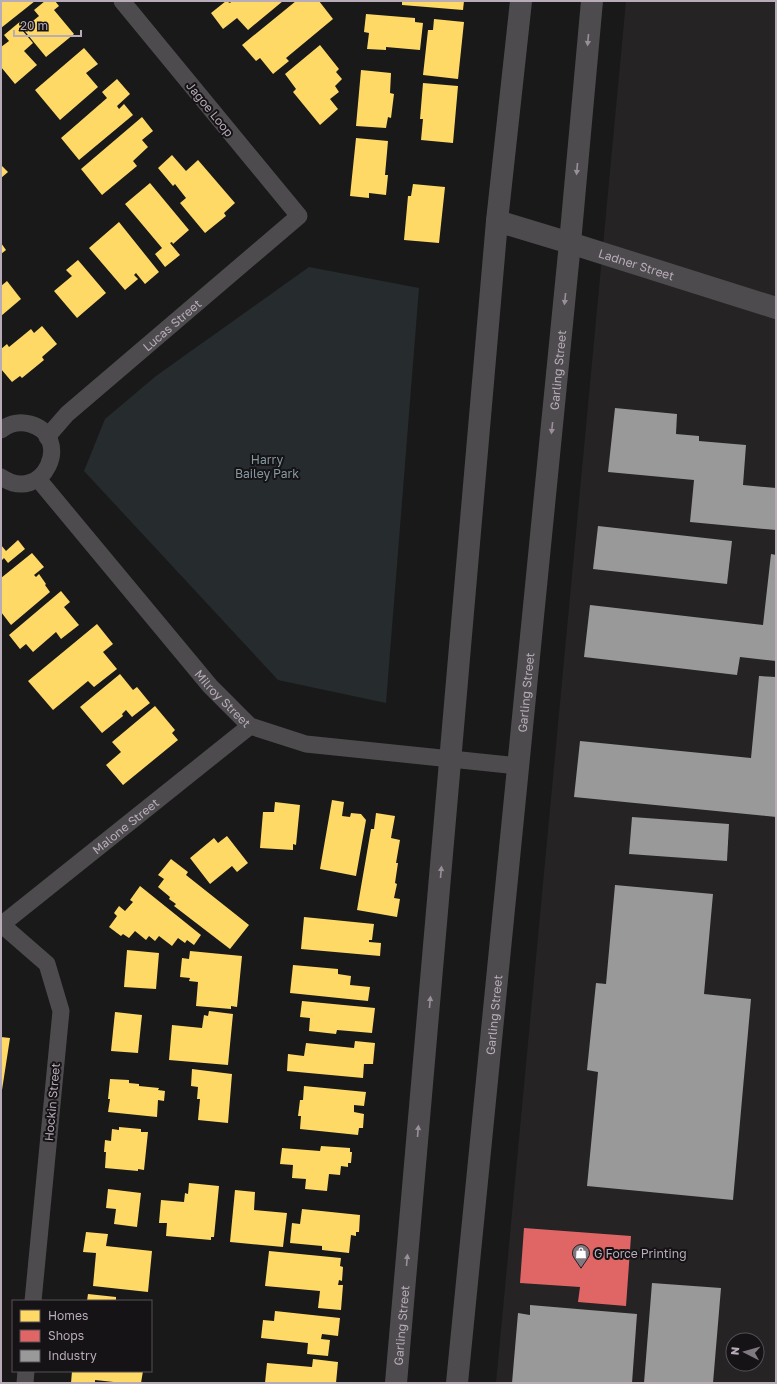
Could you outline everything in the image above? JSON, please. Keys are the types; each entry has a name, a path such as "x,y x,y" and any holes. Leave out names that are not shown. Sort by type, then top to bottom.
{"street":[{"name":"Jagoe Loop","path":"122,1 298,216"},
{"name":"Garling Street","path":"396,1383 497,221 521,1"},
{"name":"Garling Street","path":"456,1383 570,242 592,1"},
{"name":"Lucas Street","path":"47,437 67,414 298,216"},
{"name":"Ladner Street","path":"497,221 570,242 776,308"},
{"path":"1,430 16,422 25,422 38,427 47,437 51,445 52,455 50,464 45,472 31,482 16,484 1,476"},
{"name":"Milroy Street","path":"38,478 210,686 250,726 306,744 518,766"},
{"name":"Malone Street","path":"1,925 250,726"},
{"name":"Hockin Street","path":"1,925 47,964 61,1011 33,1300"},
{"path":"25,1383 26,1372"}],"shaded area":[{"path":"626,1 776,1 776,1383 496,1383"}],"green space":[{"name":"Harry Bailey Park","path":"309,267 419,288 386,703 278,680 84,471 105,419 156,376"}],"building: Homes":[{"path":"1,1 35,1 1,28"},
{"path":"45,1 55,1 59,6 54,10 74,34 46,57 23,29 39,16 34,10"},
{"path":"226,1 230,3 232,1 283,1 248,30 237,18 223,29 211,13"},
{"path":"296,1 319,1 333,19 286,58 289,61 273,74 260,58 256,61 242,45"},
{"path":"402,1 464,1 463,10 402,5"},
{"path":"366,14 415,18 415,22 423,23 420,50 386,47 386,50 367,49 369,33 364,32"},
{"path":"434,19 464,22 458,79 423,75 428,30 433,30"},
{"path":"22,20 26,26 22,30 33,43 24,51 37,65 15,84 1,67 1,47 9,41 4,35"},
{"path":"320,45 339,69 336,72 342,79 335,86 339,92 330,99 338,109 320,125 293,92 296,89 285,74"},
{"path":"84,48 98,64 86,73 98,87 60,120 35,90"},
{"path":"361,70 391,73 390,93 394,94 391,118 388,117 386,128 356,126"},
{"path":"117,79 130,94 117,106 119,109 124,104 133,115 79,160 61,138 107,98 102,92"},
{"path":"423,83 458,86 453,143 421,140 423,119 420,119"},
{"path":"142,117 153,131 142,140 148,147 133,161 137,166 102,195 81,169"},
{"path":"356,138 388,141 385,175 388,175 386,195 369,193 369,198 350,196"},
{"path":"172,155 186,171 198,160 235,203 224,213 226,216 205,233 180,203 186,198 175,184 173,186 158,168"},
{"path":"1,165 8,172 1,178"},
{"path":"150,183 189,230 173,244 172,242 170,243 180,255 165,267 155,254 162,248 125,204"},
{"path":"413,184 445,187 439,243 404,240 408,196 411,196"},
{"path":"119,222 159,272 145,284 136,273 134,275 138,279 125,290 89,248"},
{"path":"1,243 6,250 1,254"},
{"path":"78,260 106,293 77,318 54,291 72,276 66,270"},
{"path":"7,281 21,299 1,316 1,286"},
{"path":"42,326 57,344 42,357 44,360 22,378 20,376 12,382 1,369 1,349 7,344 9,347 31,329 34,333"},
{"path":"18,540 25,549 8,563 4,558 1,561 1,545 6,551"},
{"path":"32,553 44,567 34,575 36,577 39,574 50,592 11,625 1,612 1,578"},
{"path":"61,591 70,602 64,607 79,625 61,639 56,632 33,652 26,644 20,649 9,635"},
{"path":"97,624 113,644 103,652 117,669 94,687 88,681 53,710 28,681"},
{"path":"120,674 133,690 137,687 150,703 132,717 126,710 122,714 123,716 102,733 80,707"},
{"path":"155,706 175,730 172,733 178,740 123,785 106,765 121,752 112,742"},
{"path":"332,800 344,802 342,816 350,817 351,813 361,814 366,820 356,876 320,869"},
{"path":"275,802 300,805 296,845 293,844 293,850 260,848 263,812 274,812"},
{"path":"376,813 395,816 391,838 400,840 396,863 398,863 395,883 397,884 394,898 400,899 397,917 357,910 371,829 374,829"},
{"path":"227,836 248,863 237,872 232,866 210,884 190,858 214,838 218,843"},
{"path":"171,859 188,872 186,875 249,925 230,949 174,906 176,904 158,887 164,879 158,875"},
{"path":"140,886 201,935 194,945 187,940 185,943 178,938 172,946 159,936 155,941 149,936 146,940 135,931 129,938 123,934 121,936 109,927 117,916 114,913 119,906 125,911 133,902 130,900"},
{"path":"304,917 374,924 372,940 369,940 369,942 381,943 380,956 301,949"},
{"path":"127,950 159,953 156,989 124,987"},
{"path":"190,951 242,956 237,1007 231,1006 231,1009 196,1006 198,982 189,981 190,978 180,977 182,958 189,959"},
{"path":"293,965 338,969 338,974 351,976 350,985 370,987 368,1001 290,993"},
{"path":"302,1001 375,1008 372,1033 337,1030 336,1034 309,1031 310,1018 300,1017"},
{"path":"209,1011 233,1014 228,1065 169,1060 172,1025 202,1028 204,1015 208,1016"},
{"path":"115,1012 142,1015 138,1053 111,1051"},
{"path":"1,1037 10,1038 2,1090 1,1089"},
{"path":"355,1041 375,1043 373,1064 364,1064 363,1078 287,1071 288,1054 304,1056 306,1043 354,1048"},
{"path":"192,1069 232,1074 228,1123 198,1120 200,1099 197,1099 198,1087 191,1086"},
{"path":"110,1079 129,1080 129,1083 139,1084 139,1086 159,1088 158,1090 165,1091 164,1101 158,1100 157,1117 108,1112 110,1099 108,1099"},
{"path":"304,1086 366,1092 364,1106 354,1105 354,1112 364,1114 363,1128 359,1128 358,1135 300,1129 301,1116 298,1116 300,1100 303,1100"},
{"path":"119,1127 141,1129 141,1132 148,1132 144,1170 138,1169 138,1171 105,1168 105,1140 111,1141 112,1129 119,1130"},
{"path":"321,1146 350,1148 350,1152 352,1152 351,1163 348,1163 348,1167 341,1166 340,1175 329,1174 327,1191 305,1189 306,1179 292,1178 293,1165 280,1164 282,1148 320,1151"},
{"path":"189,1183 219,1186 214,1237 211,1237 211,1240 166,1236 167,1223 159,1223 161,1200 184,1202 185,1193 188,1194"},
{"path":"108,1189 141,1193 137,1227 114,1224 116,1209 106,1208"},
{"path":"235,1190 255,1192 254,1210 287,1213 283,1247 230,1242"},
{"path":"302,1209 360,1215 359,1232 356,1232 356,1236 351,1235 349,1253 322,1250 322,1246 290,1243 292,1223 300,1224"},
{"path":"86,1232 108,1234 106,1246 152,1251 148,1292 93,1286 96,1253 83,1252"},
{"path":"269,1251 341,1258 340,1266 343,1267 342,1281 339,1280 338,1285 343,1285 341,1310 318,1308 320,1291 265,1286"},
{"path":"88,1294 116,1297 116,1300 87,1300"},
{"path":"275,1311 340,1318 338,1336 322,1334 321,1339 330,1340 328,1356 307,1354 308,1343 261,1338 263,1320 274,1321"},
{"path":"313,1359 338,1362 336,1383 265,1383 267,1363 312,1367"},
{"path":"72,1372 143,1372 141,1383 95,1380 95,1383 71,1383"}],"building: Shops":[{"path":"524,1228 631,1236 626,1306 578,1302 580,1287 520,1283"}],"building: Industry":[{"path":"615,408 677,414 676,434 699,436 699,441 746,445 743,485 776,488 776,530 690,522 694,480 608,472"},
{"path":"598,526 732,541 727,584 593,569"},
{"path":"771,554 776,555 776,661 740,657 737,675 584,657 590,605 763,625"},
{"path":"759,676 776,677 776,817 574,797 580,741 751,758"},
{"path":"632,817 729,824 727,861 629,854"},
{"path":"615,885 713,894 704,994 751,999 733,1200 587,1186 598,1072 587,1070 596,983 606,984"},
{"path":"652,1283 721,1288 713,1383 644,1383"},
{"path":"530,1305 637,1314 632,1383 512,1383 518,1313 530,1315"}],"place":[{"name":"G Force Printing","path":"581,1268"}]}
